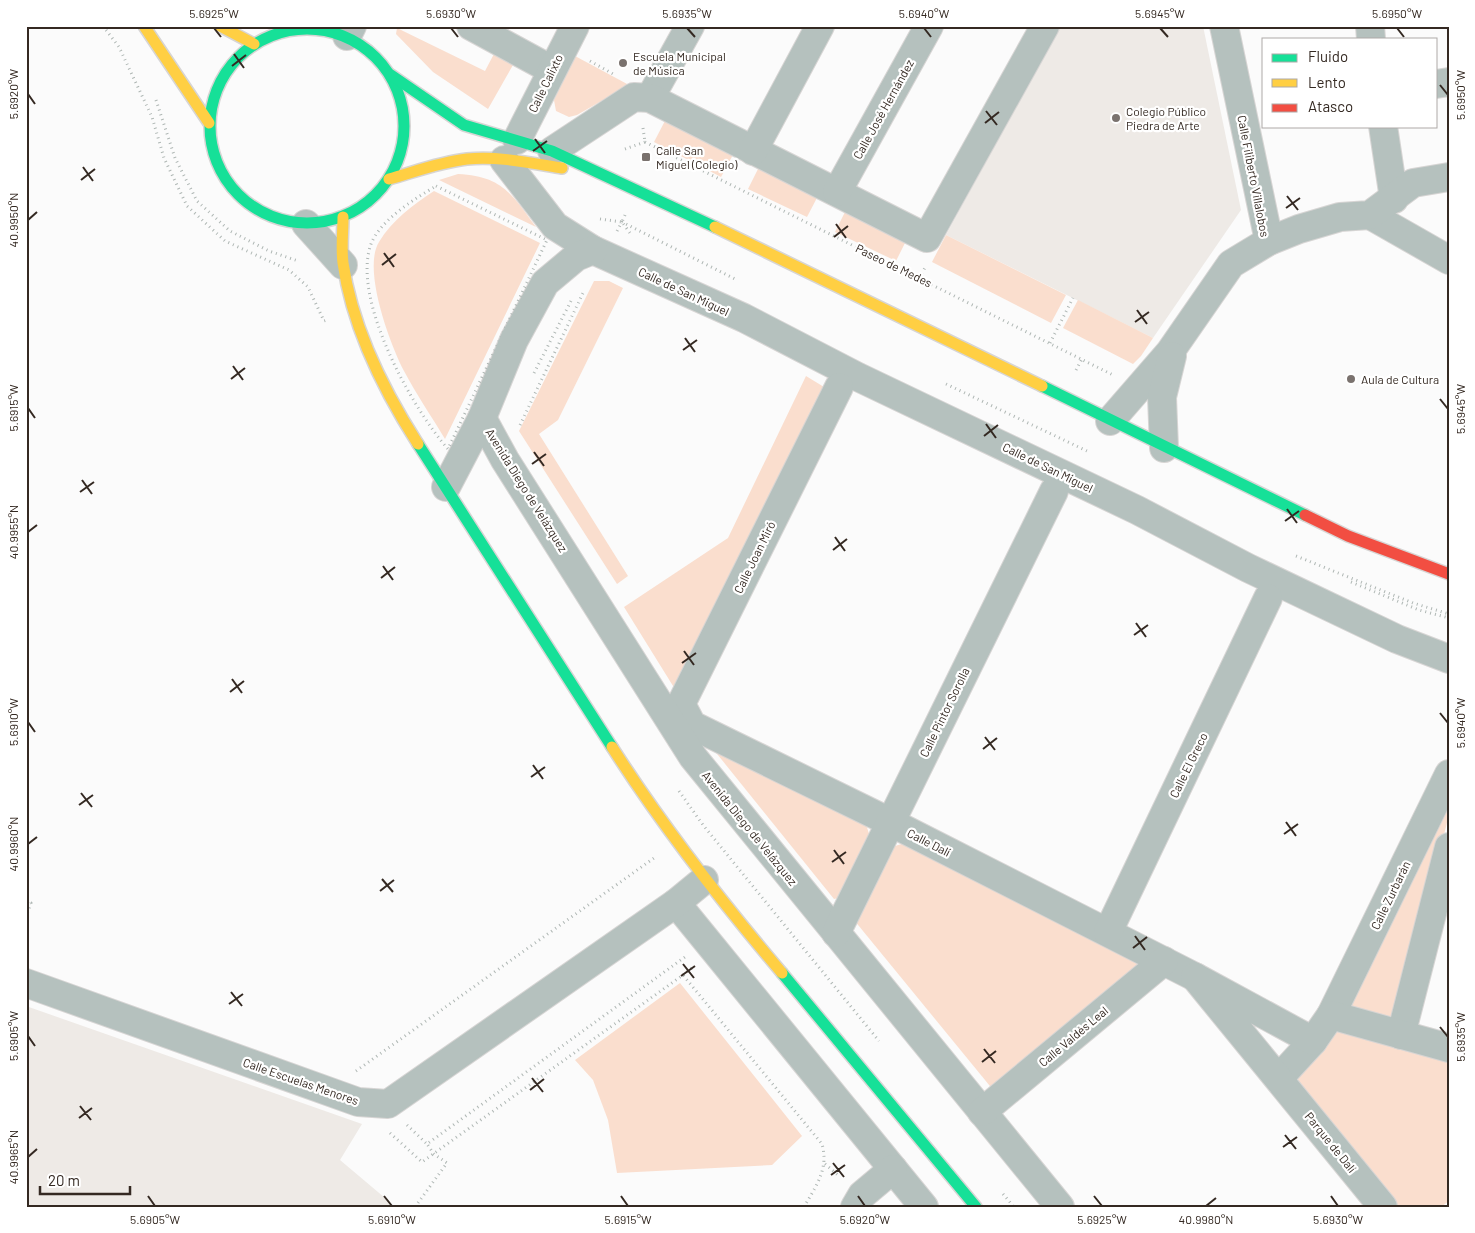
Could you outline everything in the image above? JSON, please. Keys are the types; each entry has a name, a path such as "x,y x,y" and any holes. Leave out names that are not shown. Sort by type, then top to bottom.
{"main road":[{"path":"144,26 208,123"},
{"path":"220,26 254,44"},
{"path":"391,75 404,109 403,145 389,179 366,203 343,217 306,224 275,219 248,204 226,182 213,154 208,123 215,92 230,65 254,44 300,28 350,31 372,52 391,75 464,125 510,150 604,174"},
{"path":"389,179 439,164 510,150 552,152 604,174 1348,536 1449,574"},
{"path":"343,217 343,265 365,342 383,383 409,430 637,787 704,880 976,1207"}],"street":[{"path":"472,26 552,70"},
{"name":"Calle Calixto","path":"510,150 575,26"},
{"path":"650,98 690,26"},
{"path":"753,151 820,26"},
{"name":"Calle José Hernández","path":"837,192 929,26"},
{"path":"552,152 634,97 650,98 927,238 1045,26"},
{"name":"Calle Filiberto Villalobos","path":"1110,421 1173,348 1230,264 1268,241 1224,26"},
{"path":"1384,128 1403,191"},
{"name":"Calle de San Miguel","path":"510,150 555,226 599,252 744,318 858,377 1137,510 1248,568 1397,639 1449,659"},
{"path":"1268,241 1340,217 1370,215 1403,191 1449,177"},
{"path":"1370,215 1449,260"},
{"path":"306,224 343,265"},
{"name":"Avenida Diego de Velázquez","path":"446,487 482,418 514,340 545,283 576,257 599,252"},
{"name":"Calle Filiberto Villalobos","path":"1164,448 1162,397 1173,348"},
{"name":"Calle Joan Miró","path":"692,725 680,704 839,387"},
{"name":"Avenida Diego de Velázquez","path":"482,418 505,460 693,757 1060,1207"},
{"name":"Calle Pintor Sorolla","path":"836,933 1054,491"},
{"name":"Calle El Greco","path":"1108,932 1268,598"},
{"name":"Calle Dalí","path":"692,725 890,822 1164,961"},
{"name":"Calle Zurbarán","path":"1331,1015 1449,774"},
{"path":"1401,1035 1449,847"},
{"path":"388,1104 676,903 704,880"},
{"path":"676,903 924,1207"},
{"name":"Parque de Dalí","path":"1164,961 1312,1041"},
{"name":"Calle Valdés Leal","path":"982,1112 1164,961"},
{"name":"Parque de Dalí","path":"1195,977 1383,1207"},
{"name":"Calle Escuelas Menores","path":"26,983 358,1102 388,1104"},
{"path":"1279,1078 1312,1041 1331,1015 1449,1048"},
{"path":"855,1207 862,1195 893,1169"}],"path":[{"path":"103,26 123,56 152,117 164,158 187,206 225,240 289,270 308,287 324,321 333,319"},
{"path":"582,57 615,75 616,73"},
{"path":"153,94 162,112 175,158 197,201 230,231 269,251 298,261 304,267"},
{"name":"Paseo de Medes","path":"625,149 645,142 1117,377"},
{"path":"436,186 547,240 448,449 432,431 391,358 372,308 368,265 372,243 402,206 436,186"},
{"path":"516,432 591,275 599,252 626,214"},
{"path":"622,222 633,236"},
{"path":"622,222 736,280"},
{"path":"531,380 574,295"},
{"path":"1050,343 1073,298"},
{"path":"937,380 1046,430 1088,452"},
{"path":"1042,438 1046,430"},
{"path":"1292,554 1413,603 1449,614"},
{"path":"677,788 881,1043"},
{"path":"352,1074 658,856"},
{"path":"736,918 764,899 790,877"},
{"path":"26,901 31,903 26,916"},
{"path":"427,1144 706,942"},
{"path":"434,1154 683,975 822,1144 826,1157 822,1173 804,1207"},
{"path":"388,1104 427,1144 434,1154 447,1163 415,1207"},
{"path":"998,1187 1014,1207"}],"shaded area":[{"name":"Colegio Público Piedra de Arte","path":"1060,26 1203,26 1241,210 1153,338 946,235"},
{"path":"397,28 485,71 496,50 513,65 488,109 433,72 396,34"},
{"path":"575,56 629,85 577,115 569,117 556,111 554,100"},
{"path":"667,117 735,151 721,177 654,142"},
{"path":"761,163 820,192 807,217 748,189"},
{"path":"458,174 485,178 505,189 520,205 536,227 439,180"},
{"path":"434,191 540,243 445,439 398,359 385,325 376,288 374,270 375,254 384,234 403,213"},
{"path":"848,206 909,235 896,261 835,232"},
{"path":"946,235 1066,295 1051,323 932,262"},
{"path":"594,281 609,281 623,288 558,420 539,434 628,576 617,584 519,431"},
{"path":"1078,300 1153,338 1133,364 1063,328"},
{"path":"806,376 824,387 678,694 624,607 728,538"},
{"path":"705,739 863,815 871,840 843,897 834,899"},
{"path":"1449,789 1449,815 1396,1021 1341,1007"},
{"path":"912,841 1151,960 994,1091 854,920 888,848"},
{"path":"680,983 802,1136 772,1165 617,1173 608,1120 593,1080 575,1060"},
{"path":"26,1006 362,1124 340,1160 391,1203 388,1207 26,1207"},
{"path":"1336,1025 1449,1055 1449,1201 1441,1207 1398,1207 1289,1078"}],"traffic: fast":[{"path":"297,29 317,29 353,40 376,57 388,72 397,89 404,116 404,126 404,136 397,163 388,180 376,195 361,207 344,216 317,223 297,223 261,212 245,201 232,188 221,172 214,154 210,136 210,116 221,80 232,64 245,51 261,40 279,33 297,29"},
{"path":"391,75 464,125 552,151 715,227"},
{"path":"1042,386 1305,515"},
{"path":"418,444 612,747"},
{"path":"782,973 976,1207"}],"traffic: slow":[{"path":"144,26 209,123"},
{"path":"220,26 254,44"},
{"path":"389,179 457,160 479,158 503,159 562,168"},
{"path":"343,217 343,263 347,287 354,310 371,357 393,402 418,444"},
{"path":"715,227 1042,386"},
{"path":"612,747 631,777 693,863 782,973"}],"traffic: jam":[{"path":"1305,515 1348,536 1449,574"}],"place":[{"name":"Escuela Municipal de Música","path":"623,63"},
{"name":"Colegio Público Piedra de Arte","path":"1116,118"},
{"name":"Calle San Miguel (Colegio)","path":"646,157"},
{"name":"Aula de Cultura","path":"1351,379"}]}
